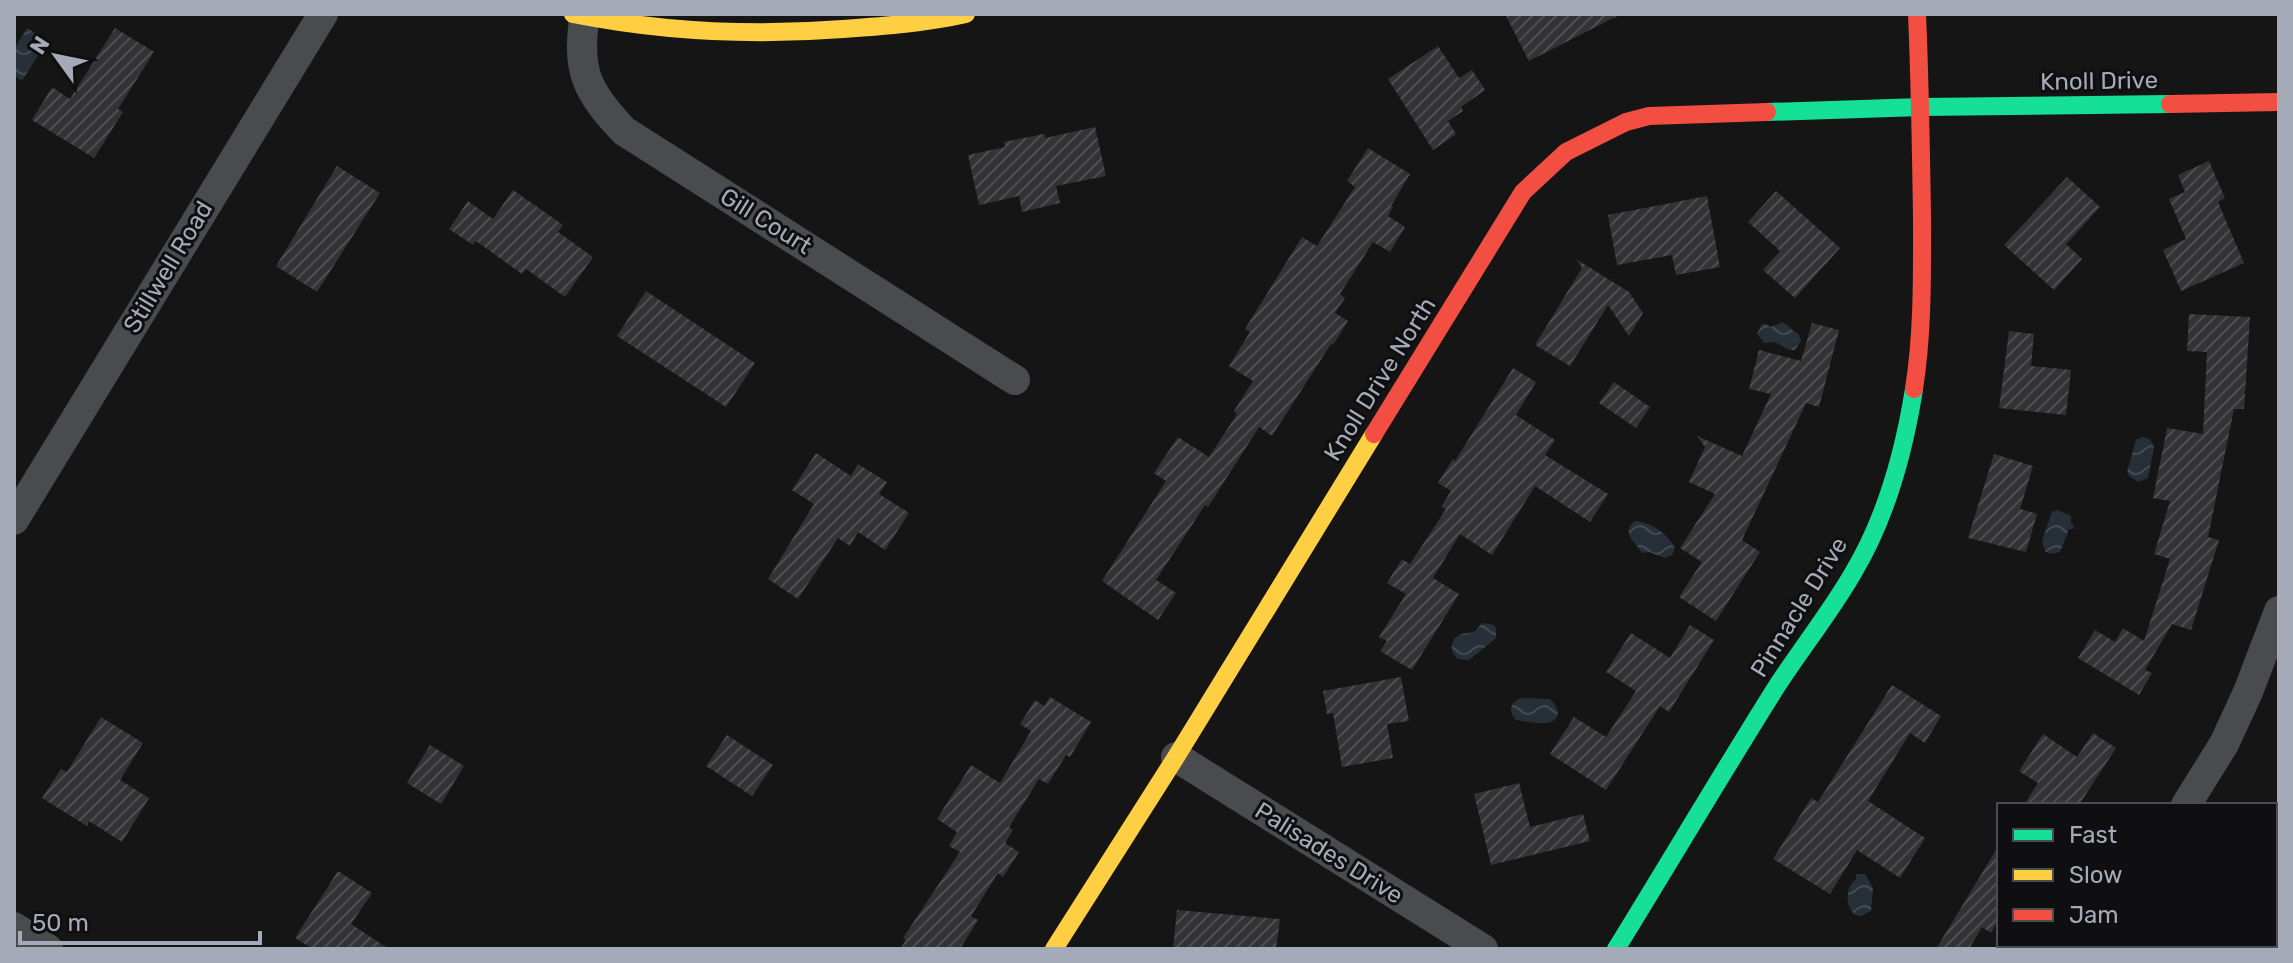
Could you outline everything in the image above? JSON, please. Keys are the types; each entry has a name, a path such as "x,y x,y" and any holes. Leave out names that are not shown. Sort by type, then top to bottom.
{"street":[{"name":"Stillwell Road","path":"14,520 323,14"},
{"path":"586,16 712,33 805,33 934,22 966,14"},
{"name":"Pinnacle Drive","path":"1616,949 1776,688 1854,572 1878,520 1907,430 1918,361 1922,294 1917,14"},
{"name":"Gill Court","path":"586,16 582,38 584,76 598,104 624,131 1015,380"},
{"name":"Knoll Drive","path":"1921,107 2279,102"},
{"name":"Knoll Drive North","path":"1054,949 1176,757 1523,192 1566,152 1626,122 1649,116 1921,107"},
{"path":"2187,803 2224,744 2279,611"},
{"name":"Palisades Drive","path":"1176,757 1483,949"},
{"path":"14,927 48,949"}],"water":[{"path":"27,28 47,41 22,81 14,75 14,49"},
{"path":"1783,322 1799,335 1801,341 1795,350 1775,342 1764,343 1757,334 1762,324 1770,327"},
{"path":"2142,437 2150,439 2154,447 2148,478 2138,482 2127,472 2136,440"},
{"path":"2058,510 2071,516 2074,525 2073,529 2069,529 2060,552 2050,554 2045,551 2042,541 2052,512"},
{"path":"1635,521 1653,526 1663,534 1675,548 1672,555 1665,558 1649,552 1642,553 1629,533"},
{"path":"1482,623 1494,625 1496,638 1469,660 1458,659 1452,650 1454,639 1461,634 1474,632"},
{"path":"1521,698 1550,699 1557,708 1557,717 1547,723 1516,720 1511,707"},
{"path":"1856,874 1865,874 1873,888 1871,911 1861,916 1855,915 1848,902 1848,892"}],"building":[{"path":"1505,14 1621,14 1529,61"},
{"path":"115,28 154,52 118,109 123,112 94,158 32,120 52,87 70,99"},
{"path":"1438,46 1459,78 1472,70 1485,90 1448,121 1456,134 1433,150 1388,79"},
{"path":"1095,127 1106,176 1056,186 1060,203 1022,212 1019,196 979,205 968,155 1005,147 1004,142 1044,134 1045,138"},
{"path":"1368,148 1410,174 1388,216 1405,227 1390,252 1373,242 1340,294 1345,298 1335,313 1348,321 1333,345 1272,436 1259,427 1156,580 1176,593 1158,620 1102,581 1166,481 1154,473 1178,437 1209,457 1237,414 1234,411 1253,381 1229,366 1250,332 1245,329 1302,237 1317,246 1355,187 1347,181"},
{"path":"2209,161 2225,198 2218,202 2244,263 2181,291 2163,250 2186,239 2169,199 2185,192 2178,175"},
{"path":"337,166 380,193 317,292 276,266"},
{"path":"2067,177 2100,207 2066,244 2082,259 2054,290 2004,245"},
{"path":"513,190 563,225 558,232 593,257 565,297 526,269 522,274 476,241 473,245 449,229 468,201 493,219"},
{"path":"1776,191 1840,248 1795,298 1763,270 1780,251 1748,222"},
{"path":"1707,196 1720,267 1676,275 1672,255 1617,265 1608,215"},
{"path":"1576,259 1629,292 1643,313 1629,336 1608,305 1570,366 1535,345 1582,268"},
{"path":"646,291 755,363 726,407 617,336"},
{"path":"2189,314 2250,317 2244,409 2234,409 2208,537 2219,540 2191,630 2172,624 2145,670 2152,673 2139,695 2078,658 2095,630 2115,642 2123,628 2144,641 2170,559 2154,554 2170,501 2153,498 2167,428 2203,434 2207,352 2187,351"},
{"path":"1812,323 1839,330 1819,407 1806,403 1742,540 1760,552 1716,621 1679,597 1702,562 1680,548 1715,494 1689,482 1705,447 1697,436 1742,456 1771,394 1749,389 1759,350 1801,361"},
{"path":"2009,331 2034,334 2031,366 2071,370 2066,415 1999,408"},
{"path":"1513,368 1536,382 1516,415 1555,440 1545,455 1608,494 1590,522 1535,486 1492,555 1460,534 1433,578 1459,594 1412,670 1380,651 1387,641 1379,637 1406,594 1387,583 1402,559 1410,564 1446,509 1441,507 1451,491 1438,483"},
{"path":"1614,382 1650,407 1636,428 1599,403"},
{"path":"816,453 851,476 858,464 887,482 879,494 909,513 885,550 858,532 850,546 838,538 798,599 768,579 814,504 792,490"},
{"path":"1994,454 2033,466 2020,509 2037,514 2026,552 1968,538"},
{"path":"1690,625 1714,640 1669,712 1660,706 1606,790 1550,754 1574,717 1606,737 1636,691 1606,672 1631,633 1670,658"},
{"path":"1401,677 1409,721 1387,724 1393,758 1342,767 1333,713 1327,714 1323,691"},
{"path":"1892,685 1941,716 1925,743 1910,733 1868,801 1925,838 1900,878 1857,850 1830,894 1773,859 1811,798 1818,802"},
{"path":"1050,697 1091,722 1070,757 1066,755 1048,784 1039,779 1009,827 1013,830 1005,843 1019,852 1003,877 998,873 971,916 978,920 960,949 900,949 906,940 903,938 960,852 949,846 957,832 937,819 971,765 1000,783 1031,731 1020,724 1035,700 1044,706"},
{"path":"101,717 143,743 120,780 149,798 122,842 89,821 87,826 42,798 61,769 67,772"},
{"path":"2093,733 2116,748 2080,803 2025,803 2038,783 2019,771 2043,734 2077,757"},
{"path":"727,735 773,765 752,796 706,766"},
{"path":"430,745 464,766 441,804 407,783"},
{"path":"1519,783 1530,827 1583,814 1590,841 1491,865 1474,794"},
{"path":"1997,848 1997,922 1991,933 1982,927 1969,949 1936,949"},
{"path":"338,871 372,893 351,924 389,949 313,949 295,938"},
{"path":"1177,910 1280,919 1276,949 1173,949"}],"traffic: fast":[{"path":"1767,112 2170,104"},
{"path":"1616,949 1775,689 1835,603 1865,552 1892,484 1914,389"}],"traffic: slow":[{"path":"573,14 674,29 775,32 890,25 966,14"},
{"path":"1054,949 1374,434"}],"traffic: jam":[{"path":"1914,389 1922,260 1917,14"},
{"path":"2170,104 2279,102"},
{"path":"1374,434 1523,192 1566,152 1626,122 1649,116 1767,112"}]}
